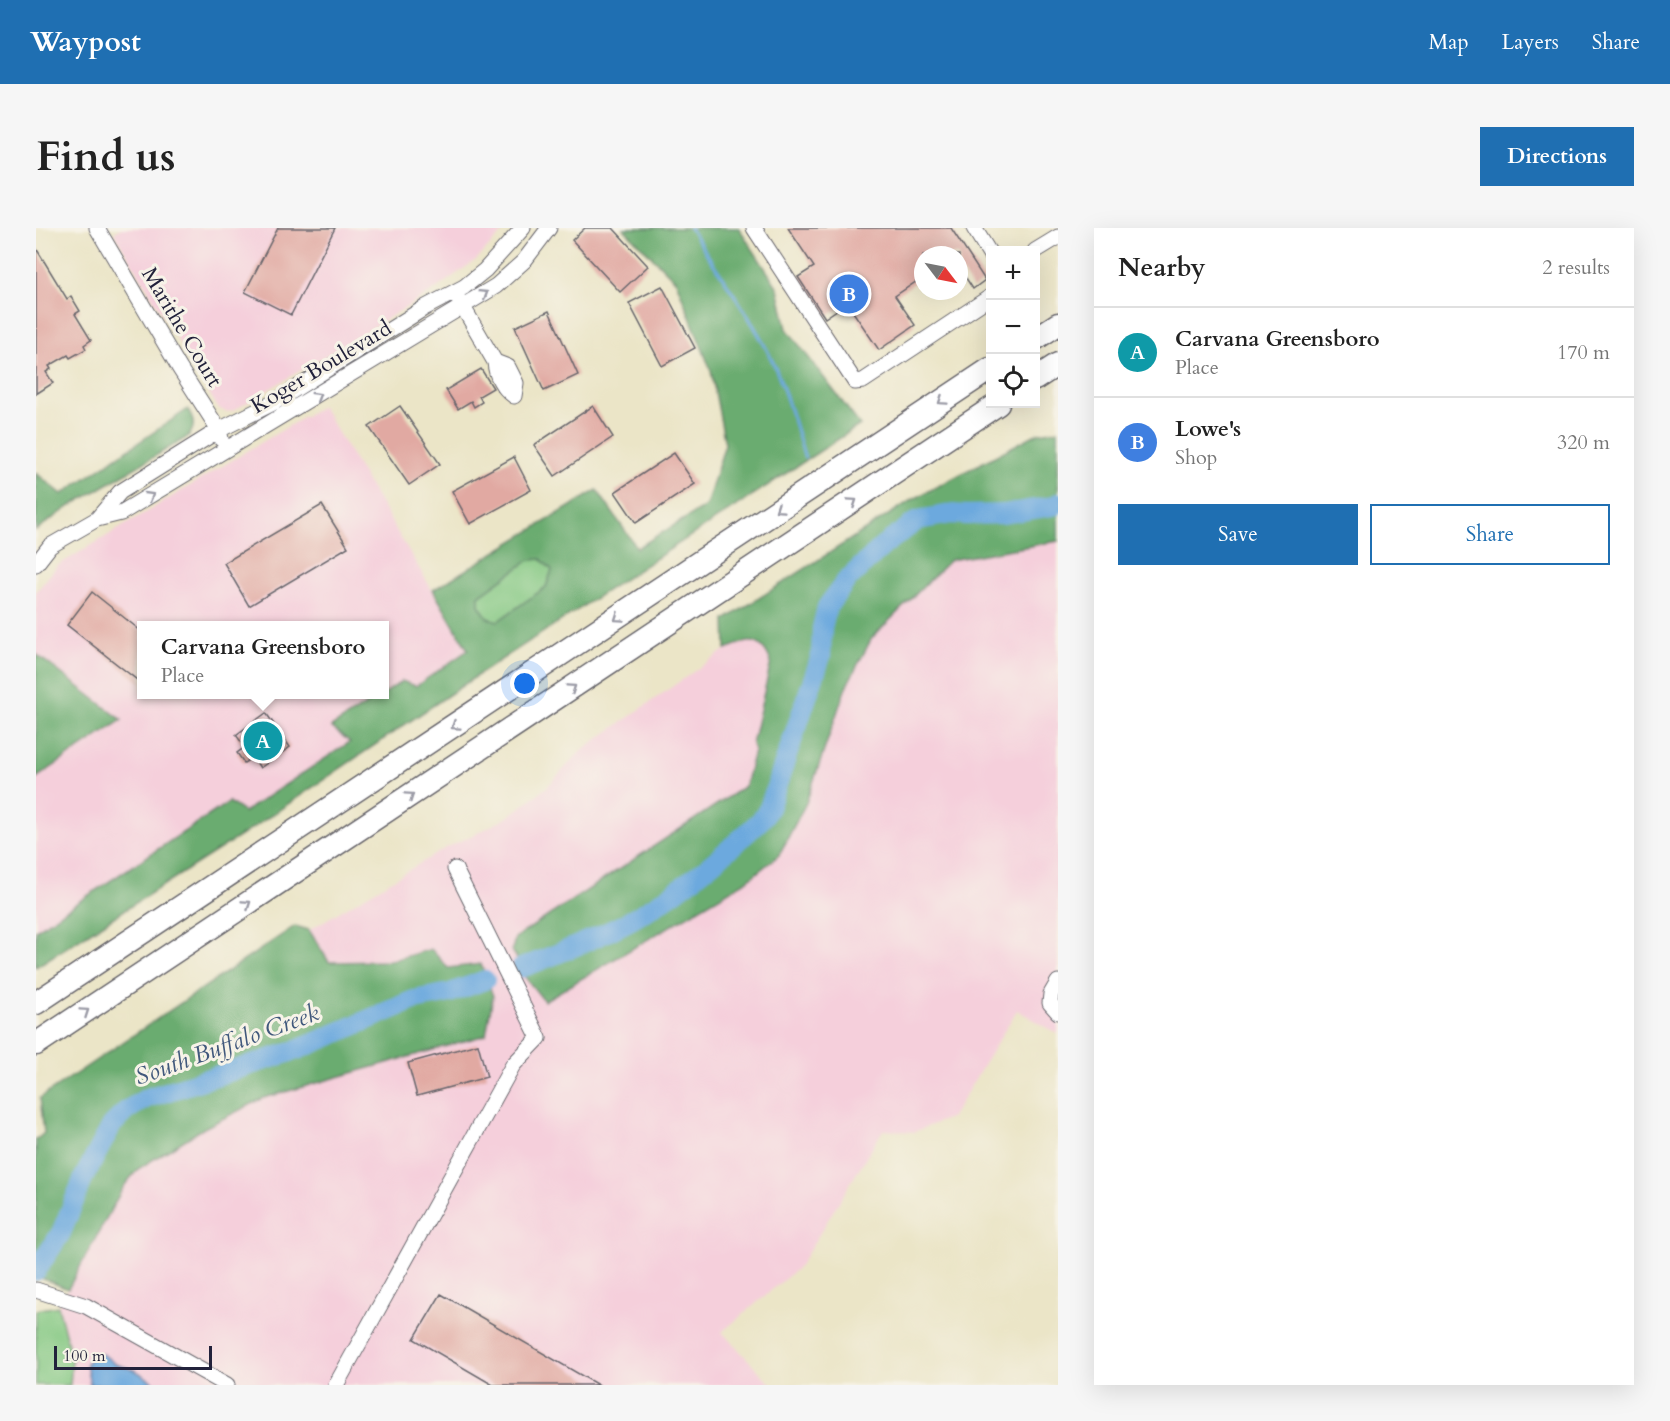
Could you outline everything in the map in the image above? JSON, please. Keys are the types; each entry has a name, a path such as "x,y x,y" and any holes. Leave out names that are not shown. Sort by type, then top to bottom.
{"highway":[{"path":"1040,336 1058,324"},
{"path":"1040,376 1058,364"},
{"path":"1040,381 1058,371"},
{"path":"36,1003 986,372"},
{"path":"36,1044 991,408"}],"street":[{"name":"Marithe Court","path":"97,228 185,378 219,430 225,450"},
{"name":"Koger Boulevard","path":"97,519 120,492 219,430 275,402 426,307 456,291 485,270 522,228"},
{"name":"Koger Boulevard","path":"36,564 50,546 97,519 122,513 496,286 517,267 549,228"},
{"path":"754,228 855,382 863,381 986,300"},
{"path":"974,228 986,248"},
{"path":"1040,248 1058,237"},
{"path":"456,291 462,308 495,362"},
{"path":"342,1383 513,1065 539,1038 455,869"},
{"path":"1058,982 1050,1003 1058,1012"},
{"path":"36,1290 86,1306 227,1385"}],"shaded area":[{"path":"121,228 507,228 476,260 430,293 233,411 226,412 218,408 114,233"},
{"path":"322,406 468,650 416,686 402,681 389,690 389,621 137,621 137,699 375,699 331,726 350,741 244,813 229,802 36,930 36,778 122,720 36,654 36,592 57,566"},
{"path":"1058,541 1058,1034 1017,1010 952,1117 914,1132 883,1130 799,1267 722,1332 772,1385 70,1385 72,1360 58,1306 124,1186 138,1169 204,1128 264,1098 486,1034 448,968 430,949 390,961 329,962 309,930 444,849 505,819 547,787 582,750 726,649 745,641 758,643 771,662 745,786 515,938 525,977 544,1001 748,880 779,855 806,803 846,687 872,638 950,560"}],"green space":[{"path":"623,228 739,228 778,288 787,329 860,425 481,673 251,829 36,967 36,930 229,802 244,812 350,742 331,727 375,699 389,699 389,690 402,681 416,686 468,650 433,590 597,490 637,548 706,506 725,444 711,371 676,281","holes":["541,559 552,570 546,587 498,621 488,618 479,605 479,596 529,560"]},
{"path":"188,409 193,427 186,438 72,505 36,530 36,473 62,494"},
{"path":"1058,430 1058,541 950,560 872,638 846,687 806,803 779,855 748,880 544,1001 525,977 512,950 515,938 745,786 771,662 763,647 753,642 740,643 726,649 725,620 910,501 1038,433"},
{"path":"541,559 552,570 546,587 498,621 488,619 479,605 479,596 529,560"},
{"path":"36,654 122,720 36,778"},
{"path":"295,926 309,930 329,962 390,961 431,949 448,968 481,964 493,996 486,1035 264,1098 204,1128 138,1169 124,1186 68,1289 36,1276 36,1140 44,1133 40,1098"},
{"path":"58,1306 72,1360 70,1385 36,1385 36,1310"}],"water":[{"path":"103,1354 115,1364 135,1370 158,1385 90,1385 86,1363 94,1356"}],"building":[{"path":"278,228 335,228 291,315 245,292"},
{"path":"585,228 613,228 648,266 620,292 572,240"},
{"path":"788,228 951,228 963,246 914,246 914,283 895,296 915,325 879,350 847,303 825,318 798,277 814,267"},
{"path":"36,248 67,299 71,296 80,311 75,314 91,340 84,345 86,349 70,358 68,355 49,366 51,369 46,372 53,383 36,394"},
{"path":"968,254 985,280 973,289 968,281"},
{"path":"662,286 695,348 662,366 629,303"},
{"path":"549,311 578,375 544,391 515,327"},
{"path":"481,369 493,388 479,396 482,402 474,407 471,401 458,409 446,390"},
{"path":"400,406 440,464 409,485 369,427"},
{"path":"593,406 613,437 555,476 534,445"},
{"path":"674,453 695,484 636,523 615,492"},
{"path":"514,457 531,490 470,524 452,491"},
{"path":"322,505 348,547 249,606 224,563"},
{"path":"92,592 137,628 137,680 67,625"},
{"path":"266,713 290,747 260,768 253,757 244,763 237,753 245,747 236,735"},
{"path":"478,1044 487,1077 417,1096 408,1063"},
{"path":"441,1294 598,1385 493,1385 414,1339"}],"waterway":[{"path":"690,228 743,308 771,358 805,458"},
{"name":"South Buffalo Creek","path":"521,968 591,940 649,909 700,874 762,819 769,808 821,656 822,628 827,607 846,581 884,545 918,520 951,514 1003,514 1053,506 1058,503"},
{"name":"South Buffalo Creek","path":"36,1271 61,1233 84,1177 112,1125 127,1110 147,1098 297,1050 414,1000 450,993 485,980"},
{"path":"36,1253 45,1259"}],"place":[{"name":"Lowe's","path":"849,294"},
{"name":"Carvana Greensboro","path":"263,741"}]}
